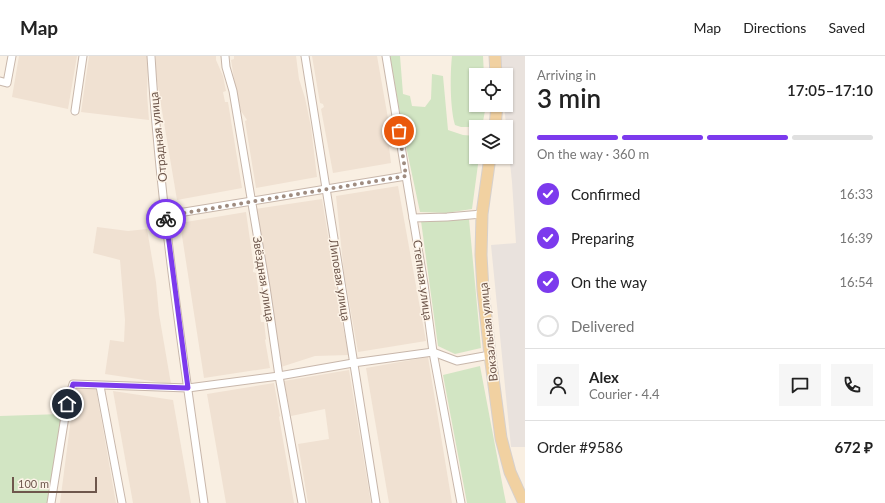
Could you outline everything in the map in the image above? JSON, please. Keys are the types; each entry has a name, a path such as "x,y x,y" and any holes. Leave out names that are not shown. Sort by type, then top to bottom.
{"main road":[{"path":"495,56 496,68"},
{"name":"Вокзальная улица","path":"489,164 482,214 481,255 490,355 500,438 510,472 524,503"}],"street":[{"path":"4,82 12,56"},
{"path":"74,111 83,56"},
{"name":"Отрадная улица","path":"151,56 166,216 204,503"},
{"name":"Звёздная улица","path":"225,56 226,67 233,91 250,202 266,287 279,376 302,503"},
{"name":"Липовая улица","path":"305,56 376,503"},
{"name":"Степная улица","path":"386,56 424,284 433,352 461,503"},
{"path":"166,216 406,176"},
{"path":"413,218 447,218 482,214"},
{"path":"51,503 67,404 73,384 188,388 279,376 353,362 433,352 457,361 490,355"},
{"path":"100,386 122,503"}],"shaded area":[{"path":"19,56 77,56 68,109 12,97"},
{"path":"89,56 148,56 147,94 149,120 81,112"},
{"path":"156,56 216,56 216,60 223,76 226,91 223,92 225,102 228,102 242,188 177,200 154,63 156,62"},
{"path":"234,56 296,56 299,79 305,98 311,127 317,177 256,188 245,121 247,120 241,111 235,85 231,60 234,59"},
{"path":"312,56 377,56 389,124 385,124 387,138 390,137 392,147 389,147 391,163 333,173 321,109 324,107 323,104 320,103"},
{"path":"500,56 525,56 525,447 511,447 491,245 516,243 510,164 513,164 513,120 506,120 505,112 513,112 513,68 501,68"},
{"path":"398,186 426,341 358,352 344,273 336,196"},
{"path":"322,199 349,355 315,356 281,367 255,209"},
{"path":"246,212 254,268 253,272 256,273 262,315 260,315 261,322 264,322 265,340 270,368 204,378 180,223"},
{"path":"97,227 128,231 147,229 171,384 105,374 110,340 124,342 125,320 120,260 93,253"},
{"path":"428,357 452,503 389,503 366,368"},
{"path":"349,370 371,503 308,503 298,444 329,439 325,409 291,416 284,381"},
{"path":"274,383 294,503 226,503 207,394"},
{"path":"75,387 96,389 116,503 60,503"},
{"path":"113,391 173,400 191,503 133,503"}],"green space":[{"path":"390,56 400,56 403,94 410,96 412,106 425,107 431,99 432,74 443,76 448,130 469,135 469,164 478,164 472,209 446,213 420,212 403,132"},
{"path":"452,56 483,56 484,68 469,68 469,112 485,112 483,120 469,120 469,127 455,125 452,110"},
{"path":"469,219 481,348 455,354 438,346 421,221"},
{"path":"480,366 506,503 467,503 443,375"},
{"path":"62,414 51,503 0,503 0,416"}],"way so far":[{"path":"166,219 166,216 406,176 399,131"}],"route":[{"path":"67,404 73,384 188,388 166,219"}]}
